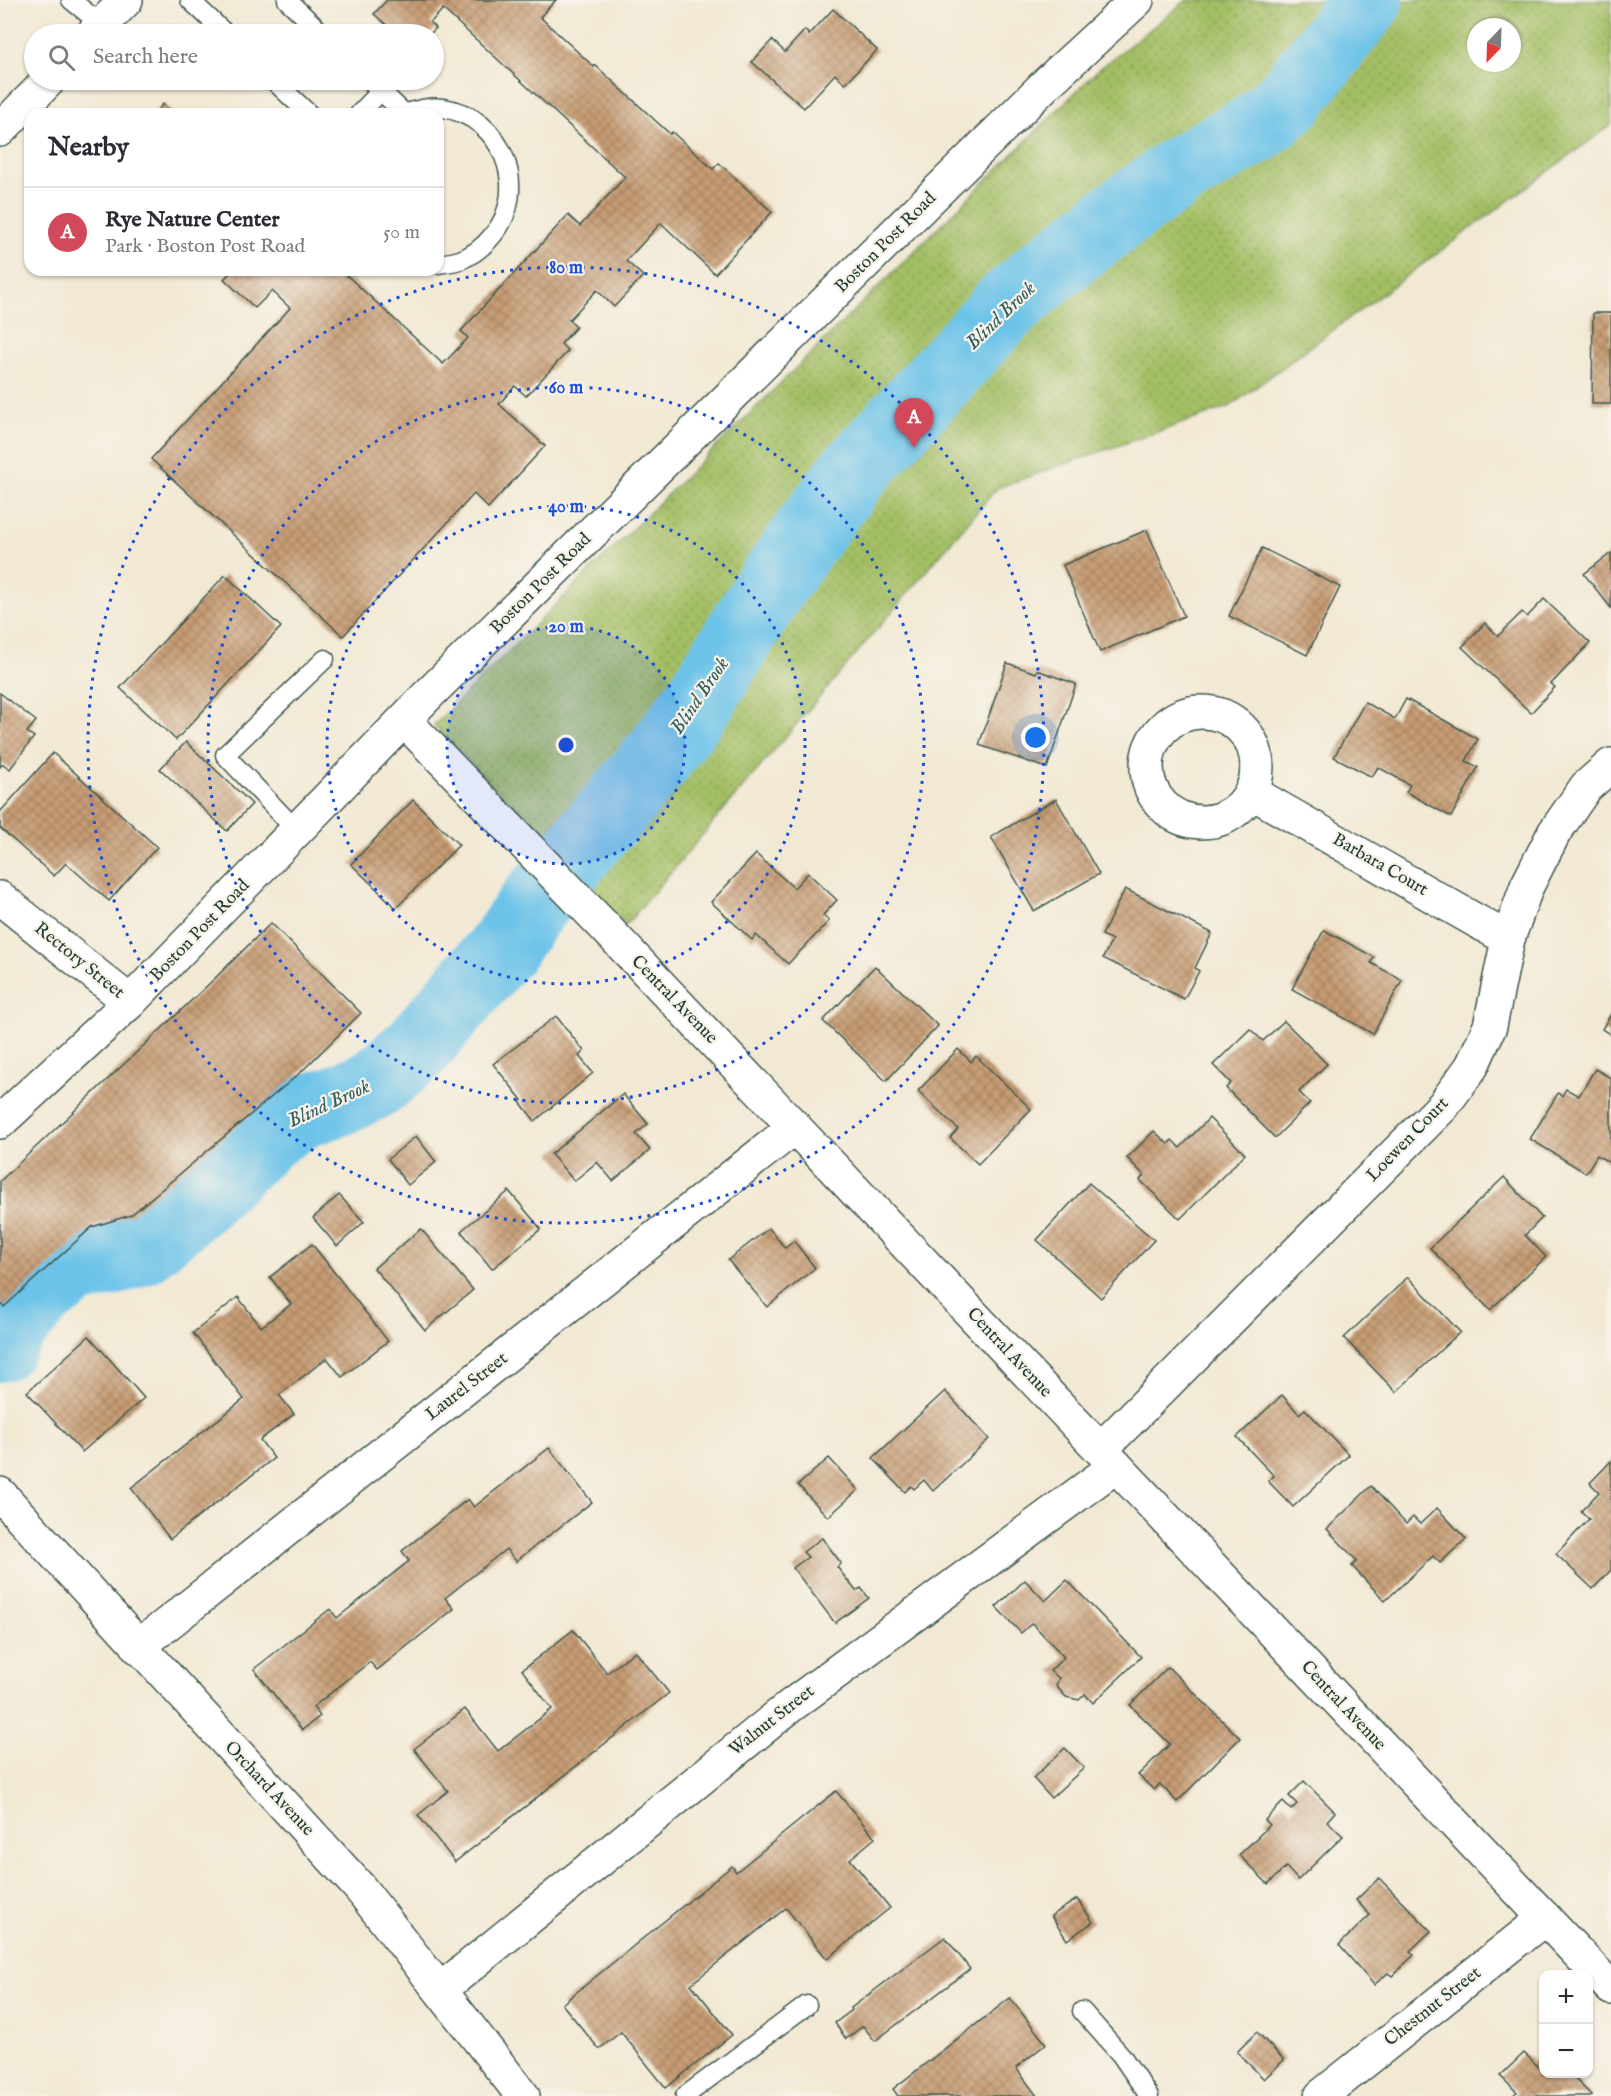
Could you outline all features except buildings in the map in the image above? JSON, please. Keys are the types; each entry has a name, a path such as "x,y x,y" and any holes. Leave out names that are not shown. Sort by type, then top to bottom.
{"street":[{"path":"103,24 126,0"},
{"name":"Boston Post Road","path":"0,1122 130,1002 404,720 1047,83 1137,0"},
{"path":"0,130 39,90"},
{"name":"Central Avenue","path":"404,720 795,1127 1611,1988"},
{"name":"Loewen Court","path":"1108,1458 1443,1106 1472,1066 1490,1026 1508,939 1527,886 1554,833 1586,787 1611,765"},
{"name":"Barbara Court","path":"1251,792 1508,939"},
{"name":"Rectory Street","path":"0,898 130,1002"},
{"name":"Laurel Street","path":"138,1647 795,1127"},
{"name":"Walnut Street","path":"440,1990 789,1707 1108,1458"},
{"name":"Orchard Avenue","path":"1,1495 359,1887 523,2096"},
{"name":"Chestnut Street","path":"1321,2096 1545,1918"}],"lane":[{"path":"71,0 92,24"},
{"path":"190,0 215,24"},
{"path":"287,0 312,24"},
{"path":"284,90 303,108"},
{"path":"362,108 372,90"},
{"path":"380,90 398,108"},
{"path":"418,108 444,108 468,116 489,130 503,151 511,176 510,201 501,225 485,245 462,259 444,263"},
{"path":"297,831 225,755 325,659"},
{"path":"685,2096 807,2005"},
{"path":"1082,2011 1121,2055 1149,2096"}],"green space":[{"path":"1187,0 1611,0 1611,125 1229,407 997,488 626,925 434,725 1098,70"}],"waterway":[{"name":"Blind Brook","path":"0,1346 10,1329 41,1294 74,1270 109,1261 141,1249 179,1218 268,1135 303,1112 339,1100 376,1083 416,1049 504,946 528,911 658,757 699,701 769,588 854,472 1005,307 1049,269 1179,172 1256,128 1287,102 1367,0"}],"place":[{"name":"Rye Nature Center","path":"914,448"}]}
